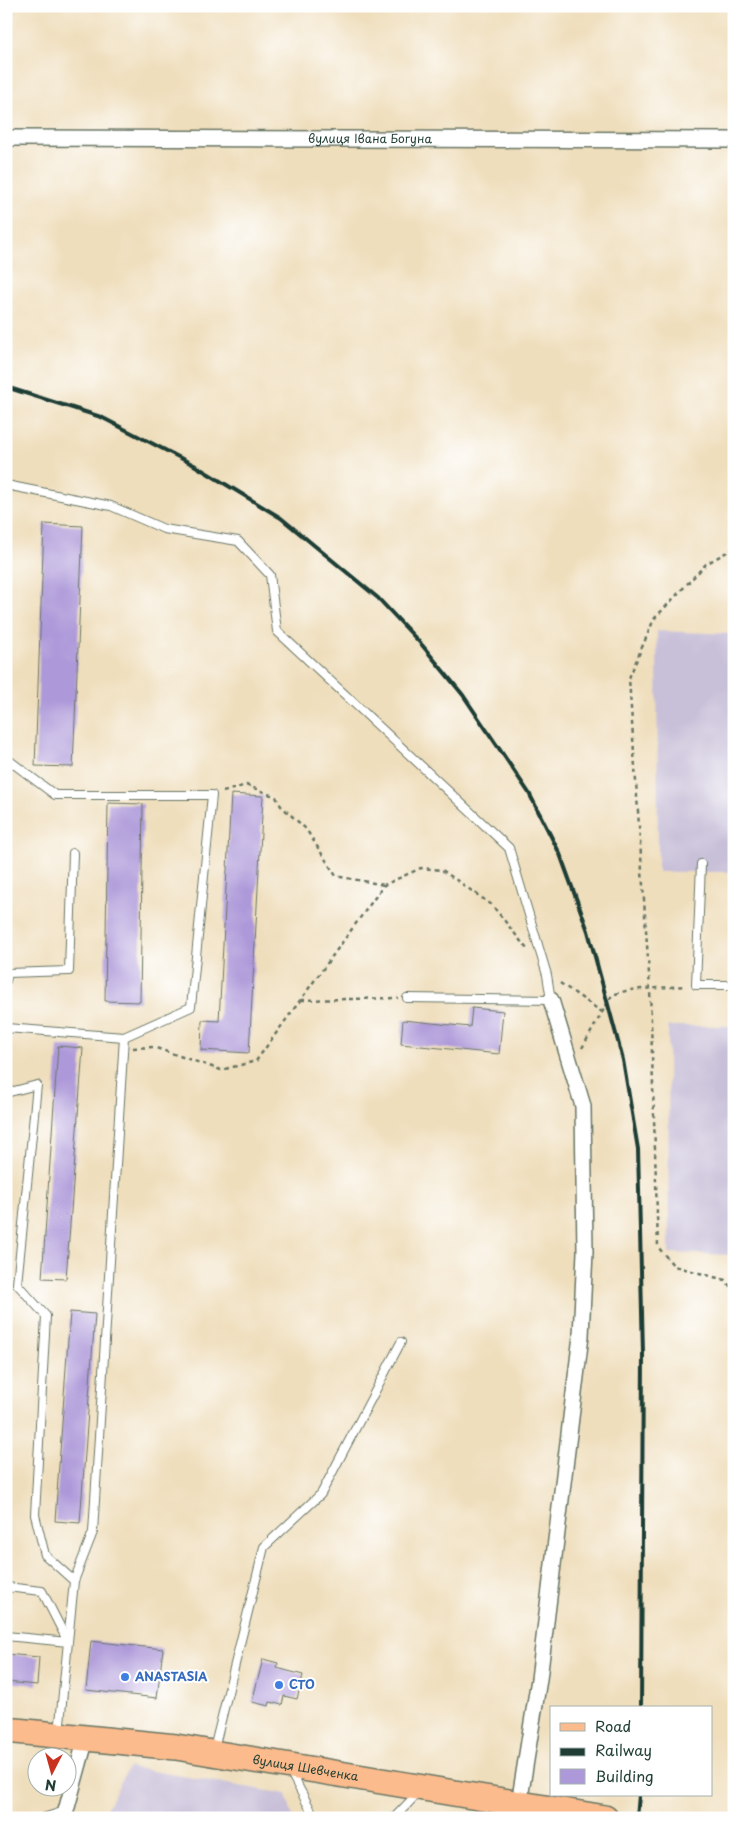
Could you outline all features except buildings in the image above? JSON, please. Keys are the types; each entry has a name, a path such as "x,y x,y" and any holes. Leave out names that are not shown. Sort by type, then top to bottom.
{"main road":[{"name":"вулиця Шевченка","path":"6,1730 213,1754 605,1818"}],"street":[{"name":"вулиця Івана Богуна","path":"6,138 734,140"},
{"path":"518,1804 539,1679 580,1336 585,1252 583,1106 551,1000"},
{"path":"65,1814 86,1738"}],"lane":[{"path":"6,485 111,506 164,529 238,541 270,575 277,631 509,848 547,975 551,1000 407,998"},
{"path":"6,758 55,795 212,795 191,1007 124,1037 6,1028"},
{"path":"6,981 8,973 69,971 73,853"},
{"path":"700,864 696,985 734,985"},
{"path":"58,1735 74,1581 93,1532 124,1037"},
{"path":"6,1092 37,1085 16,1284 46,1316 35,1515 45,1555 74,1581"},
{"path":"213,1754 264,1546 321,1494 401,1342"},
{"path":"6,1587 42,1591 68,1642"},
{"path":"6,1636 68,1642"},
{"path":"287,1766 315,1818"},
{"path":"394,1818 423,1788"},
{"path":"43,1818 65,1814"}],"path":[{"path":"734,548 706,564 654,619 629,678 650,989 658,1246 674,1266 726,1280 734,1291"},
{"path":"212,795 246,785 276,797 281,806 306,829 336,876 384,886"},
{"path":"123,1048 153,1047 221,1070 256,1061 384,886 421,868 442,870 492,905 529,952"},
{"path":"547,975 602,1012"},
{"path":"572,1068 612,995 629,990 696,985"},
{"path":"300,1000 407,998"}],"shaded area":[{"path":"657,631 734,634 734,872 658,872"},
{"path":"668,1026 734,1026 734,1255 669,1253"},
{"path":"129,1767 286,1794 293,1818 101,1818"}],"railway":[{"path":"6,387 101,417 194,465 281,518 378,598 422,645 463,695 529,793 560,854 588,931 623,1060 638,1149 643,1353 641,1706"},
{"path":"637,1818 639,1796"}],"place":[{"name":"ANASTASIA","path":"125,1677"},
{"name":"СТО","path":"279,1685"}]}
